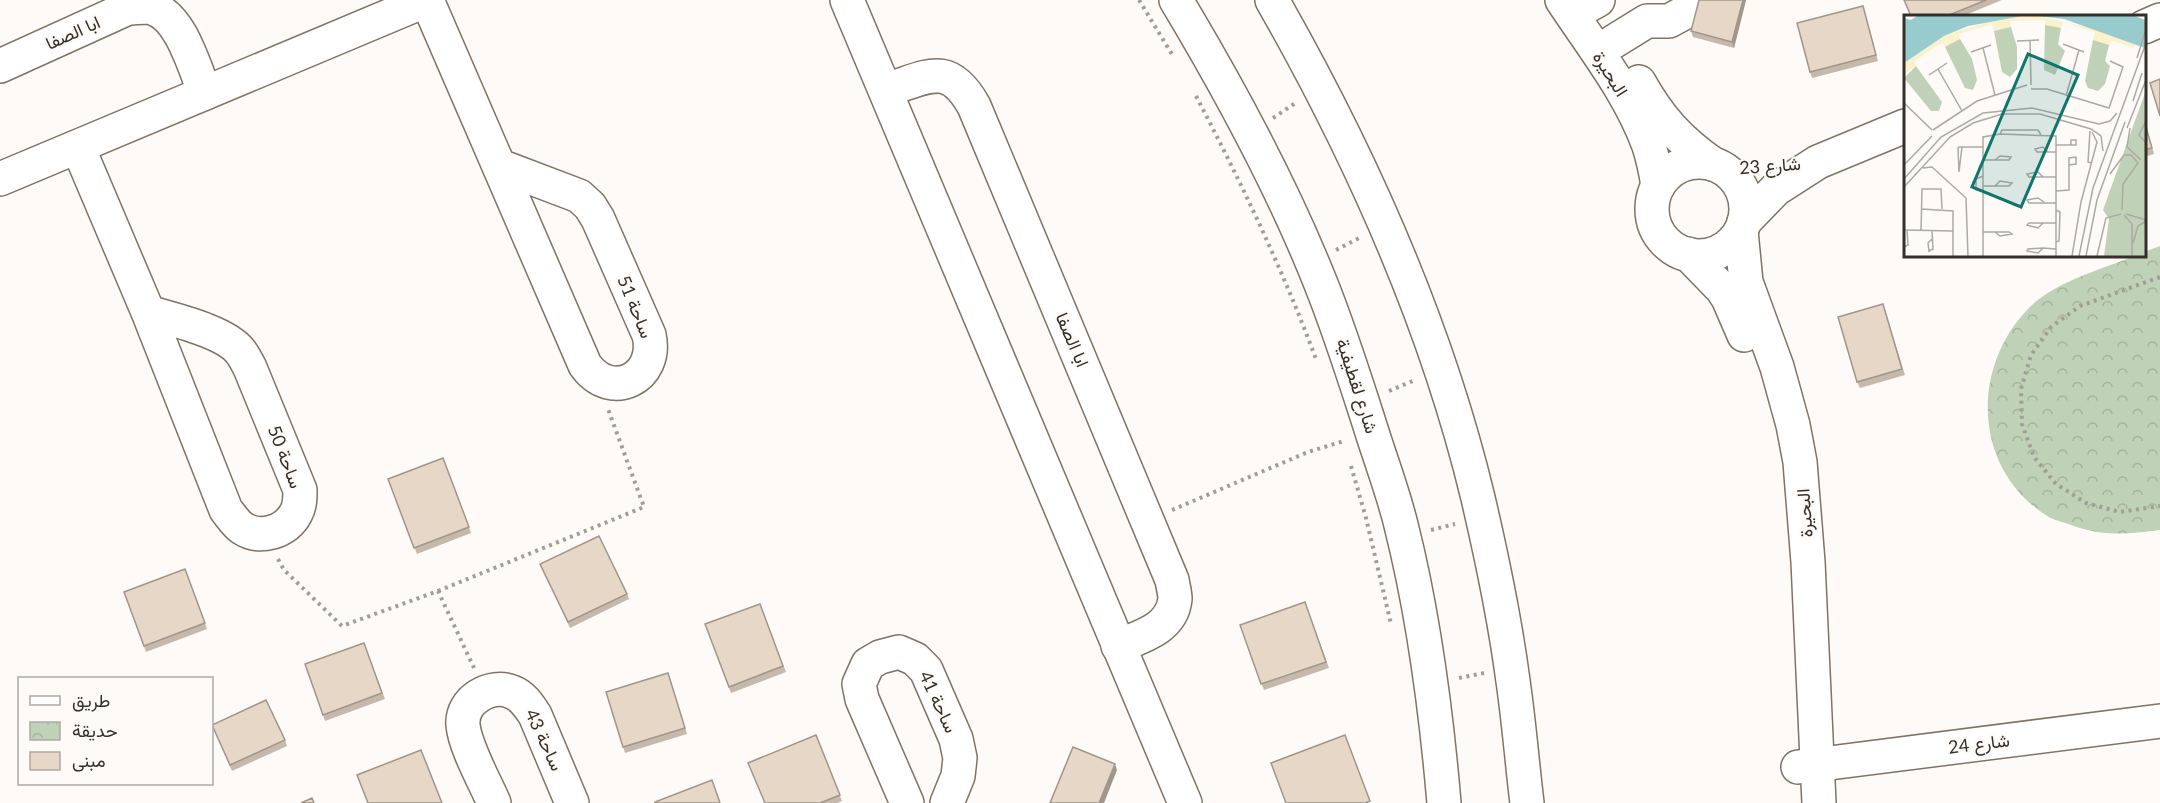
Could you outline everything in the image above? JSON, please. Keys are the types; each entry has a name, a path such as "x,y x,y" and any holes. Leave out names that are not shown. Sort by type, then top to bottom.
{"street":[{"path":"1,176 78,147 427,0 585,365 597,379"},
{"path":"847,0 1185,803"},
{"name":"شارع لقطيفية","path":"1176,0 1208,54 1277,184 1312,262 1345,347 1404,537 1417,598 1437,720 1444,803"},
{"path":"1272,0 1345,136 1386,224 1441,369 1462,437 1482,516 1511,668 1527,803"},
{"path":"1613,42 1647,21 1670,21 1693,8 1698,0"},
{"name":"البحيرة","path":"1581,2 1613,42 1666,124 1690,147 1718,166"},
{"name":"البحيرة","path":"1581,2 1618,86 1649,147 1658,186"},
{"name":"ابا الصفا","path":"0,66 128,8 150,7 167,14 180,32 205,93"},
{"path":"2145,27 2160,20"},
{"name":"ابا الصفا","path":"886,90 941,75 964,87 974,106 1147,520 1172,580 1175,599 1170,615 1155,630 1118,646"},
{"name":"شارع 23","path":"1742,227 1776,189 1818,162 1904,126"},
{"path":"78,147 148,312 226,510 241,528 254,533 266,534"},
{"path":"1692,162 1718,166 1738,182 1743,191 1746,212 1742,227 1727,247 1718,252 1698,256 1688,254 1669,245 1657,228 1653,207 1658,186 1664,178 1692,162"},
{"name":"شارع 23","path":"1718,166 1769,169 1818,162"},
{"name":"ساحة 51","path":"500,166 579,196 590,206 598,219 651,345 651,355 646,367 637,376 620,384 611,384 597,379"},
{"name":"البحيرة","path":"1742,227 1746,282 1777,367 1794,425 1788,450"},
{"name":"البحيرة","path":"1688,254 1722,289 1736,314 1758,373 1774,429 1788,450 1804,495 1808,550 1808,765 1799,803"},
{"name":"ساحة 50","path":"148,312 212,333 230,342 240,351 250,368 300,490 300,502 296,513 277,531 266,534"},
{"name":"ساحة 41","path":"907,803 862,699 859,684 868,664 892,653 907,654 926,670 956,739 960,758 958,776 948,803"},
{"name":"ساحة 43","path":"485,692 498,689 513,692 526,702 535,715 572,803"},
{"path":"485,692 471,701 463,722 466,737 494,803"},
{"name":"شارع 24","path":"1808,765 2160,721"},
{"name":"البحيرة","path":"1808,765 1819,803"}],"path":[{"path":"1139,0 1174,57"},
{"path":"1191,86 1253,210 1292,295 1319,368"},
{"path":"1250,132 1320,87"},
{"path":"1312,262 1386,224"},
{"path":"2160,278 2080,306 2051,327 2031,355 2021,389 2022,424 2034,457 2056,484 2086,503 2120,512 2160,506"},
{"path":"1362,401 1441,369"},
{"path":"266,534 284,570 342,626 438,591 644,507 597,379"},
{"path":"1147,520 1308,452 1344,441 1341,431"},
{"path":"1350,463 1366,518 1392,629"},
{"path":"1404,537 1482,516"},
{"path":"438,591 485,692"},
{"path":"1431,682 1511,668"}],"green space":[{"path":"2160,246 2160,530 2105,533 2083,529 2049,517 2024,498 2006,474 1994,447 1988,419 1989,390 1996,361 2009,334 2038,300 2079,277 2134,256 2145,256 2145,252"}],"building":[{"path":"1699,0 1743,0 1732,42 1691,31"},
{"path":"1904,0 1986,0 1949,15 1911,15"},
{"path":"1863,6 1876,55 1810,72 1797,23"},
{"path":"2160,79 2160,116 2150,83"},
{"path":"2145,124 2152,148 2145,150"},
{"path":"1883,304 1902,369 1857,382 1838,317"},
{"path":"443,458 469,527 414,548 388,479"},
{"path":"599,536 627,594 568,622 540,564"},
{"path":"185,569 205,623 144,646 124,592"},
{"path":"1305,602 1326,662 1261,684 1240,625"},
{"path":"760,604 783,666 729,687 705,624"},
{"path":"364,643 382,693 323,715 305,664"},
{"path":"668,673 685,728 623,747 606,692"},
{"path":"266,700 285,740 230,765 213,725"},
{"path":"816,735 840,795 820,803 765,803 748,763"},
{"path":"1345,735 1370,801 1365,803 1286,803 1271,763"},
{"path":"1073,747 1115,764 1099,803 1050,803"},
{"path":"421,750 442,803 368,803 357,775"},
{"path":"712,780 720,803 655,803 655,802"},
{"path":"312,798 314,803 301,803"}]}
